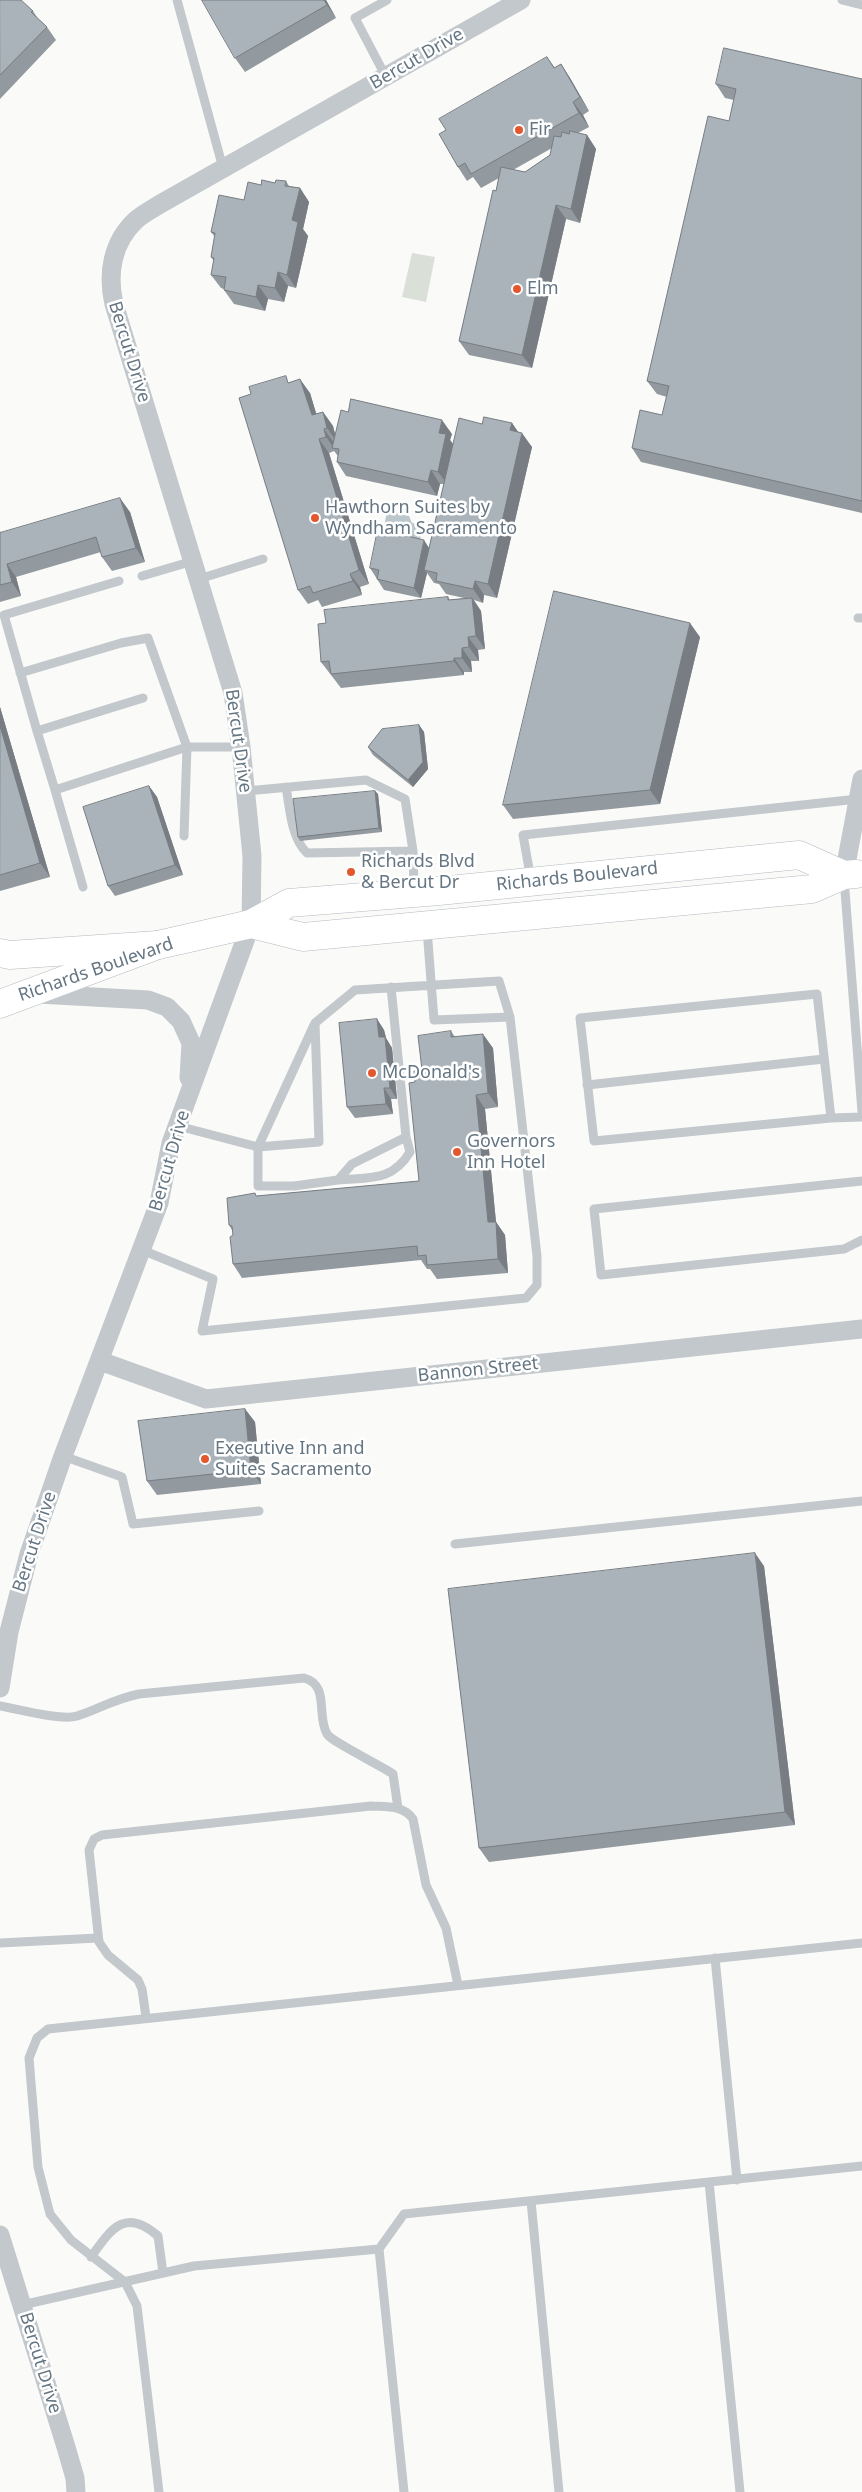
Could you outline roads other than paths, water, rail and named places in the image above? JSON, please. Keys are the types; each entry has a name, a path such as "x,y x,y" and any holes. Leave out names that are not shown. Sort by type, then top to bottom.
{"main road":[{"name":"Richards Boulevard","path":"0,1004 158,945 251,924 289,903 532,882 799,855 853,874"},
{"name":"Richards Boulevard","path":"251,924 303,938 812,889 853,874"},
{"path":"0,953 10,955 158,945"}],"street":[{"name":"Bercut Drive","path":"0,1688 9,1632 20,1588 63,1456 159,1203 171,1143 251,924 252,856 241,747 233,693 114,304 110,274 118,244 136,220 223,168 521,0"},
{"path":"853,874 858,799 862,779"},
{"path":"29,994 148,1000 160,1004 175,1013 186,1028 191,1043 191,1063 184,1106"},
{"name":"Bannon Street","path":"100,1361 206,1399 862,1329"},
{"name":"Bercut Drive","path":"0,2236 66,2447 75,2478 76,2492"}],"lane":[{"path":"177,0 223,168"},
{"path":"386,76 356,18 387,0"},
{"path":"842,0 862,5"},
{"path":"199,579 262,559"},
{"path":"142,576 193,561"},
{"path":"83,887 4,615 119,581"},
{"path":"20,673 122,643 148,638 187,747 184,836"},
{"path":"37,731 144,698"},
{"path":"55,790 187,747 241,747"},
{"path":"246,791 366,780 405,799 413,851 414,893"},
{"path":"286,787 294,828 300,846 307,853 413,851"},
{"path":"532,882 523,835 858,799"},
{"path":"853,874 862,1112"},
{"path":"426,927 434,1020 510,1017"},
{"path":"142,1250 213,1279 202,1331 526,1298 536,1285 537,1256 510,1017 498,981 391,987 355,990 315,1023 258,1147 258,1186 294,1186 389,1174 403,1164 410,1152 406,1138 391,987"},
{"path":"831,1118 816,994 580,1018 594,1141 831,1118 862,1117"},
{"path":"178,1126 258,1147 319,1142 315,1023"},
{"path":"587,1085 824,1059"},
{"path":"338,1180 352,1164 406,1138"},
{"path":"862,1181 594,1209 601,1275 844,1248 862,1240"},
{"path":"63,1456 122,1477 133,1524 259,1512"},
{"path":"456,1544 862,1501"},
{"path":"0,1706 42,1714 75,1716 116,1699 139,1694 304,1678 312,1680 319,1687 326,1731 330,1738 373,1760 393,1774 398,1808"},
{"path":"146,2017 142,1988 138,1980 108,1955 98,1938 89,1850 94,1839 102,1835 371,1806 398,1808 407,1811 413,1819 426,1885 446,1928 458,1985"},
{"path":"0,1943 98,1938"},
{"path":"159,2492 137,2306 125,2282 71,2240 50,2214 38,2167 29,2058 37,2038 48,2029 146,2017 862,1943"},
{"path":"715,1958 738,2180"},
{"path":"404,2492 379,2249 404,2214 862,2166"},
{"path":"709,2182 740,2492"},
{"path":"531,2200 559,2492"},
{"path":"91,2257 111,2229 129,2222 145,2224 158,2236 163,2273"},
{"path":"22,2305 194,2266 379,2249"}],"place":[{"name":"Fir","path":"519,130"},
{"name":"Elm","path":"517,289"},
{"name":"Hawthorn Suites by Wyndham Sacramento","path":"315,518"},
{"name":"Richards Blvd & Bercut Dr","path":"351,872"},
{"name":"McDonald's","path":"372,1073"},
{"name":"Governors Inn Hotel","path":"457,1152"},
{"name":"Executive Inn and Suites Sacramento","path":"205,1459"}]}
